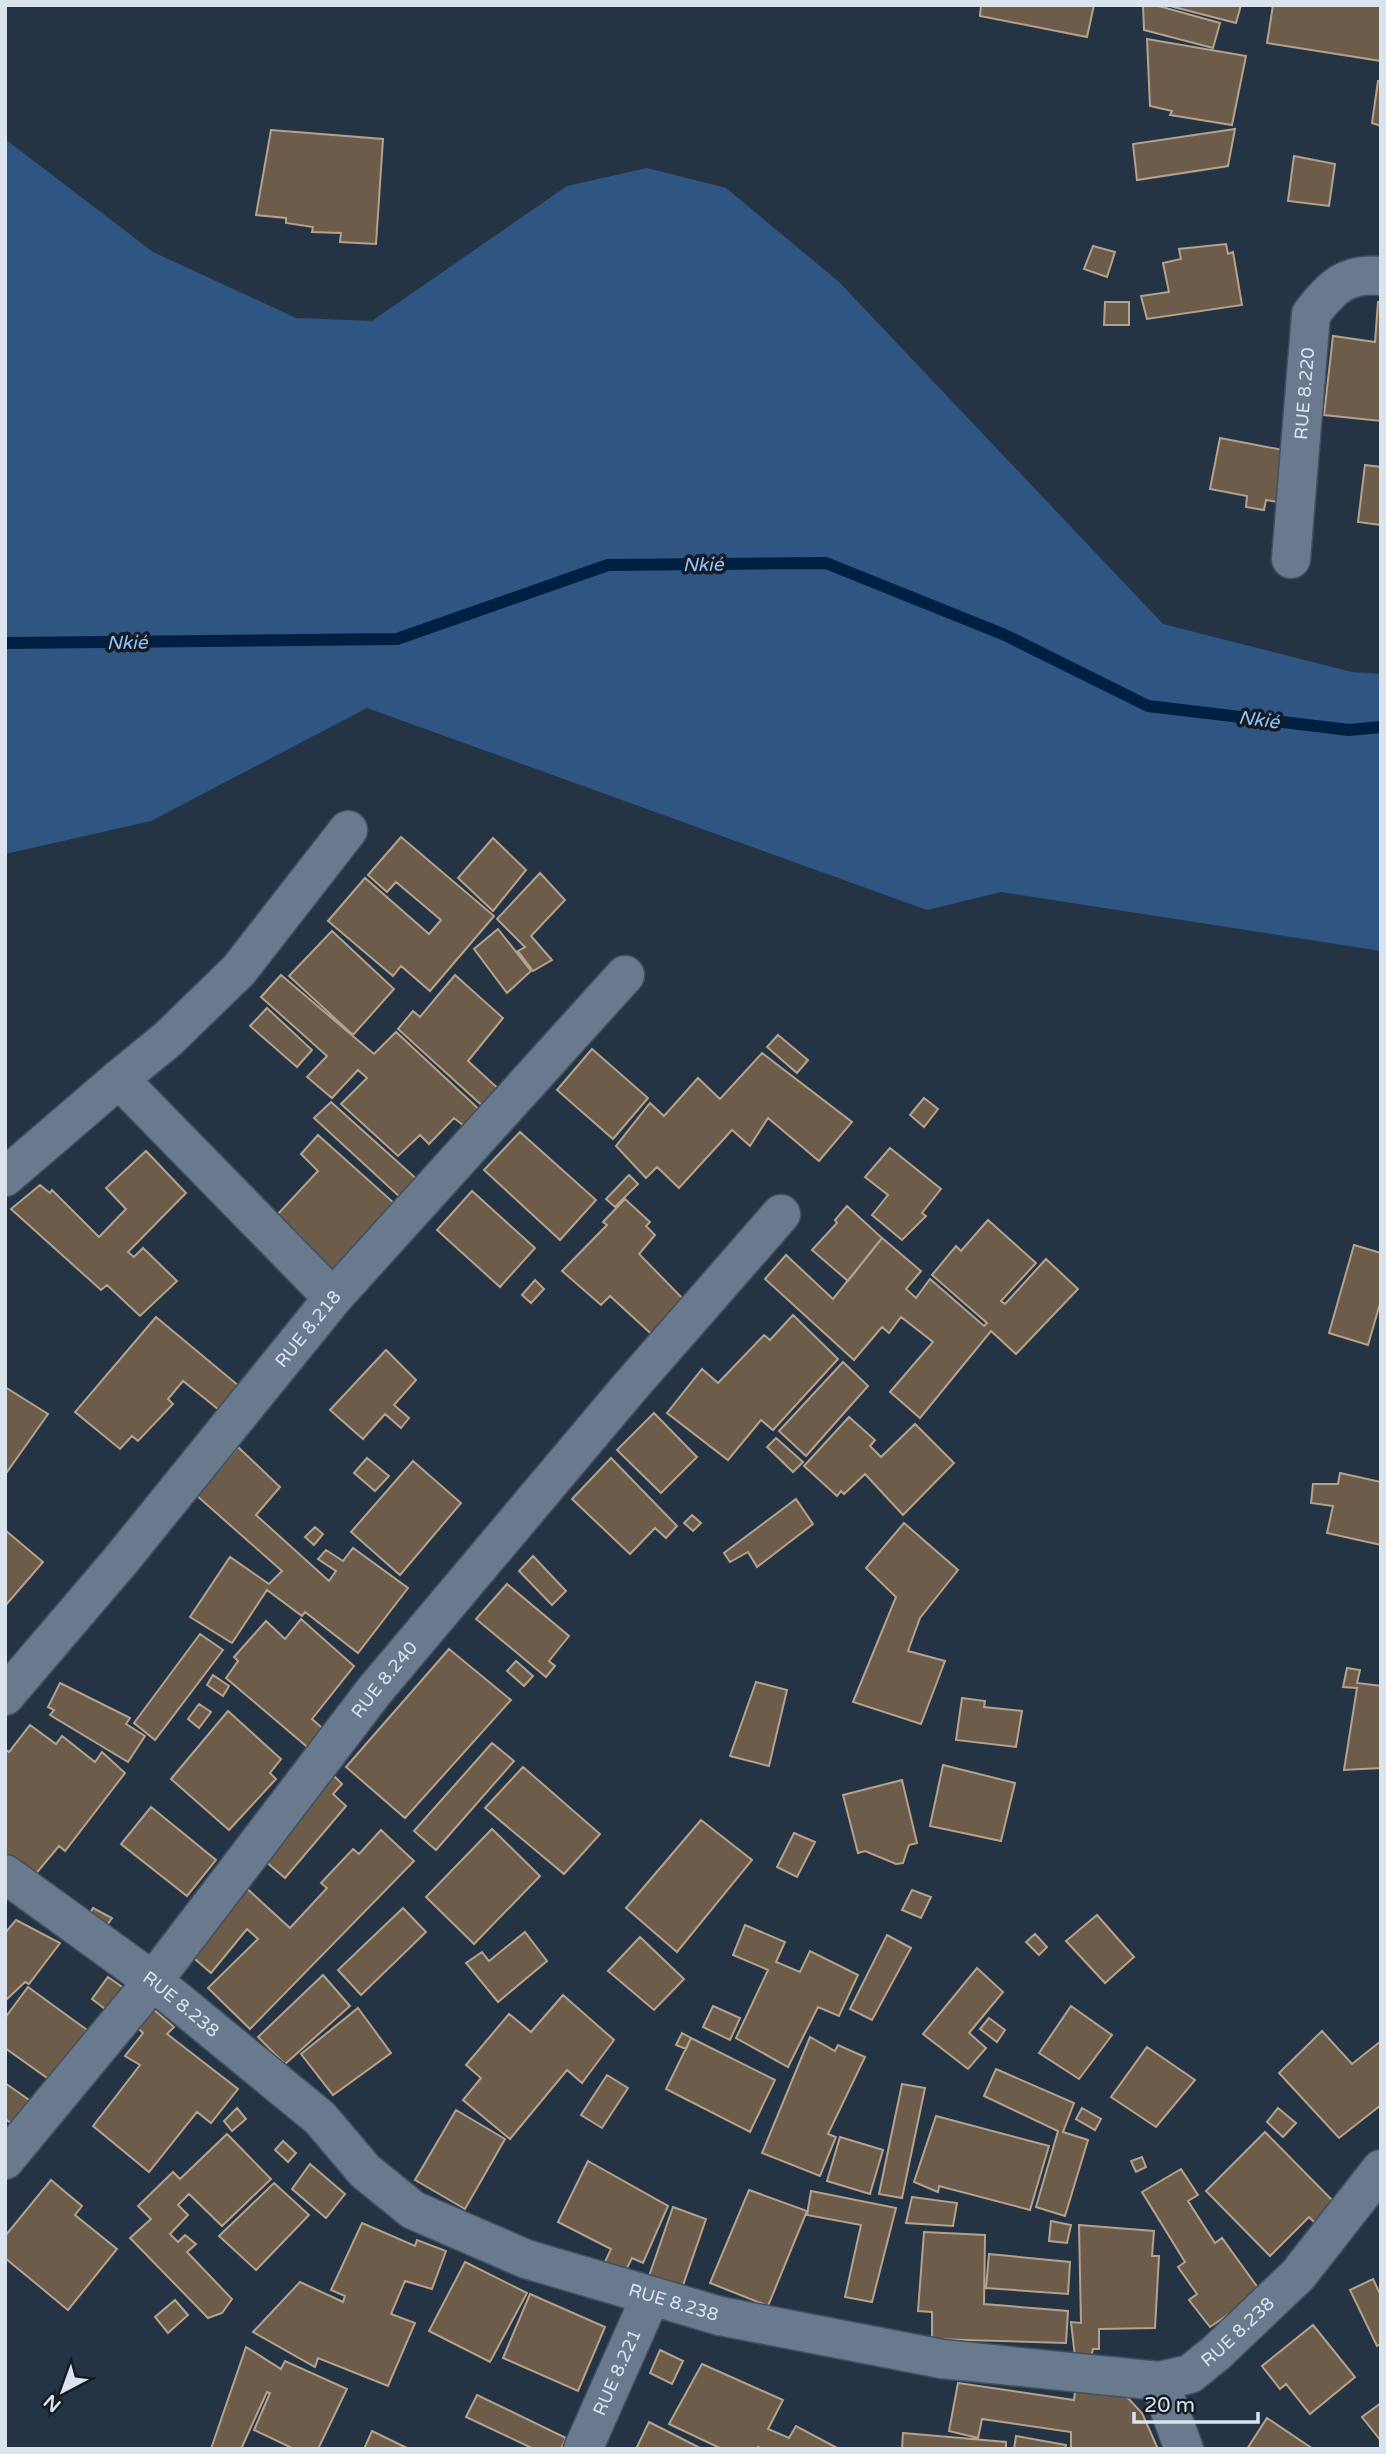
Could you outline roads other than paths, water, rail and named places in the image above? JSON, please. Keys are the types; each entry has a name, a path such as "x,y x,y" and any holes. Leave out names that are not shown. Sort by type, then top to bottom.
{"street":[{"name":"RUE 8.220","path":"1291,559 1311,314 1331,289 1362,274 1381,276"},
{"path":"5,1177 168,1039 239,970 348,830"},
{"name":"RUE 8.218","path":"5,1696 121,1560 333,1297 625,975"},
{"path":"119,1079 333,1297"},
{"name":"RUE 8.240","path":"5,2160 153,1981 375,1690 629,1388 781,1214"},
{"name":"RUE 8.238","path":"5,1874 153,1981 320,2118 366,2171 413,2210 526,2259 720,2316 942,2359 1160,2381 1191,2374 1216,2353 1298,2274 1381,2169"},
{"name":"RUE 8.221","path":"583,2449 651,2296"},
{"path":"1160,2381 1184,2449"}],"waterway":[{"name":"Nkié","path":"5,643 397,639 608,565 826,563 1005,635 1148,706 1349,730 1381,727"}]}
